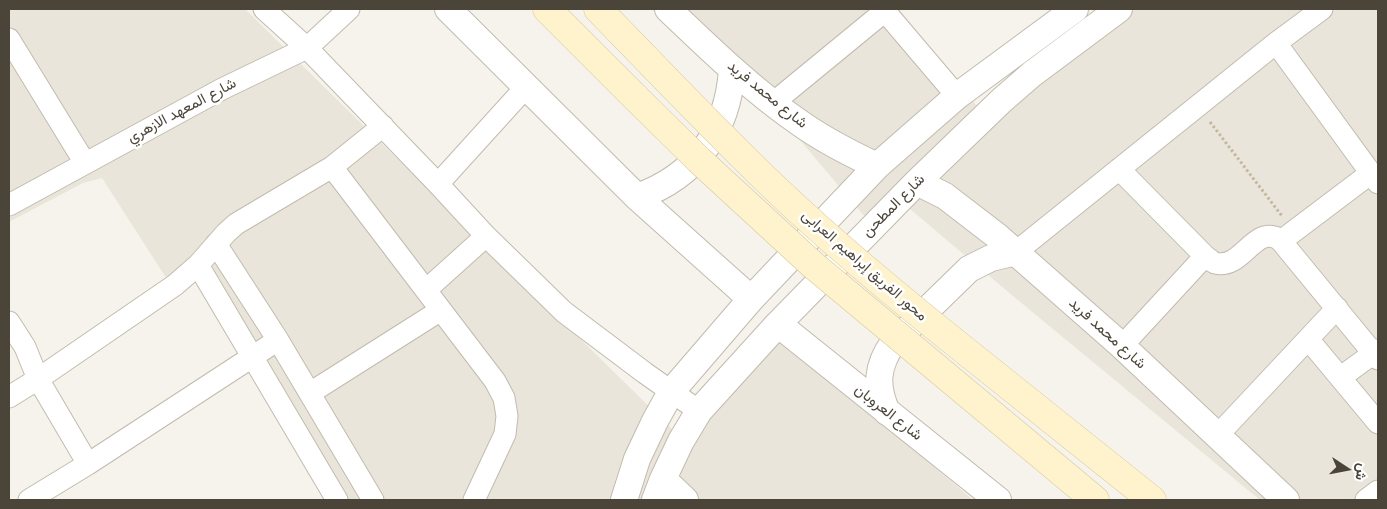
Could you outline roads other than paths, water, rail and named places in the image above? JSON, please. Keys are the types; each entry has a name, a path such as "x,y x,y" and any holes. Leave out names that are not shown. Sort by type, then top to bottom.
{"main road":[{"name":"محور الفريق إبراهيم العرابى","path":"547,9 637,99 813,265 1095,500"},
{"name":"محور الفريق إبراهيم العرابى","path":"598,9 721,136 779,192 880,281 1152,500"}],"street":[{"path":"264,9 308,48 384,126 486,236 564,312 698,411"},
{"name":"شارع المعهد الازهري","path":"9,204 222,89 308,48 349,9"},
{"path":"448,9 636,197 751,299"},
{"name":"شارع محمد فريد","path":"668,9 732,69 797,122 849,153 877,166"},
{"path":"624,500 637,459 671,392 751,299 877,166 957,96 1075,9"},
{"name":"شارع المطحن","path":"659,490 681,441 698,411 778,324 917,182 1001,102 1032,74 1119,9"},
{"path":"887,412 880,394 879,375 884,358 894,343 969,269 991,258 1016,252 1276,42 1322,9"},
{"path":"773,103 884,10 957,96"},
{"path":"9,38 85,163"},
{"path":"1119,169 1205,256 1215,262 1227,263 1237,258 1259,239 1266,236 1287,236 1375,178 1276,42"},
{"path":"636,197 668,183 694,162 705,149 715,134 725,111 731,86 732,69"},
{"path":"438,184 526,87"},
{"path":"9,398 175,285 198,265 236,224 332,167 384,126"},
{"path":"332,167 495,381 504,398 507,416 505,434 474,500"},
{"name":"شارع محمد فريد","path":"917,182 945,196 1016,252 1122,346 1286,500"},
{"path":"426,290 486,236"},
{"path":"1287,236 1337,308 1377,354 1340,377"},
{"path":"216,244 278,340 373,500"},
{"path":"1122,346 1205,256"},
{"path":"198,265 337,500"},
{"path":"1217,436 1337,308"},
{"path":"310,393 441,310"},
{"path":"9,322 25,347 38,379 88,464"},
{"name":"شارع العروبان","path":"778,324 998,500"},
{"path":"1308,339 1378,423"},
{"path":"29,500 88,464 278,340"},
{"path":"659,490 685,500"},
{"path":"1366,500 1378,491"}]}
